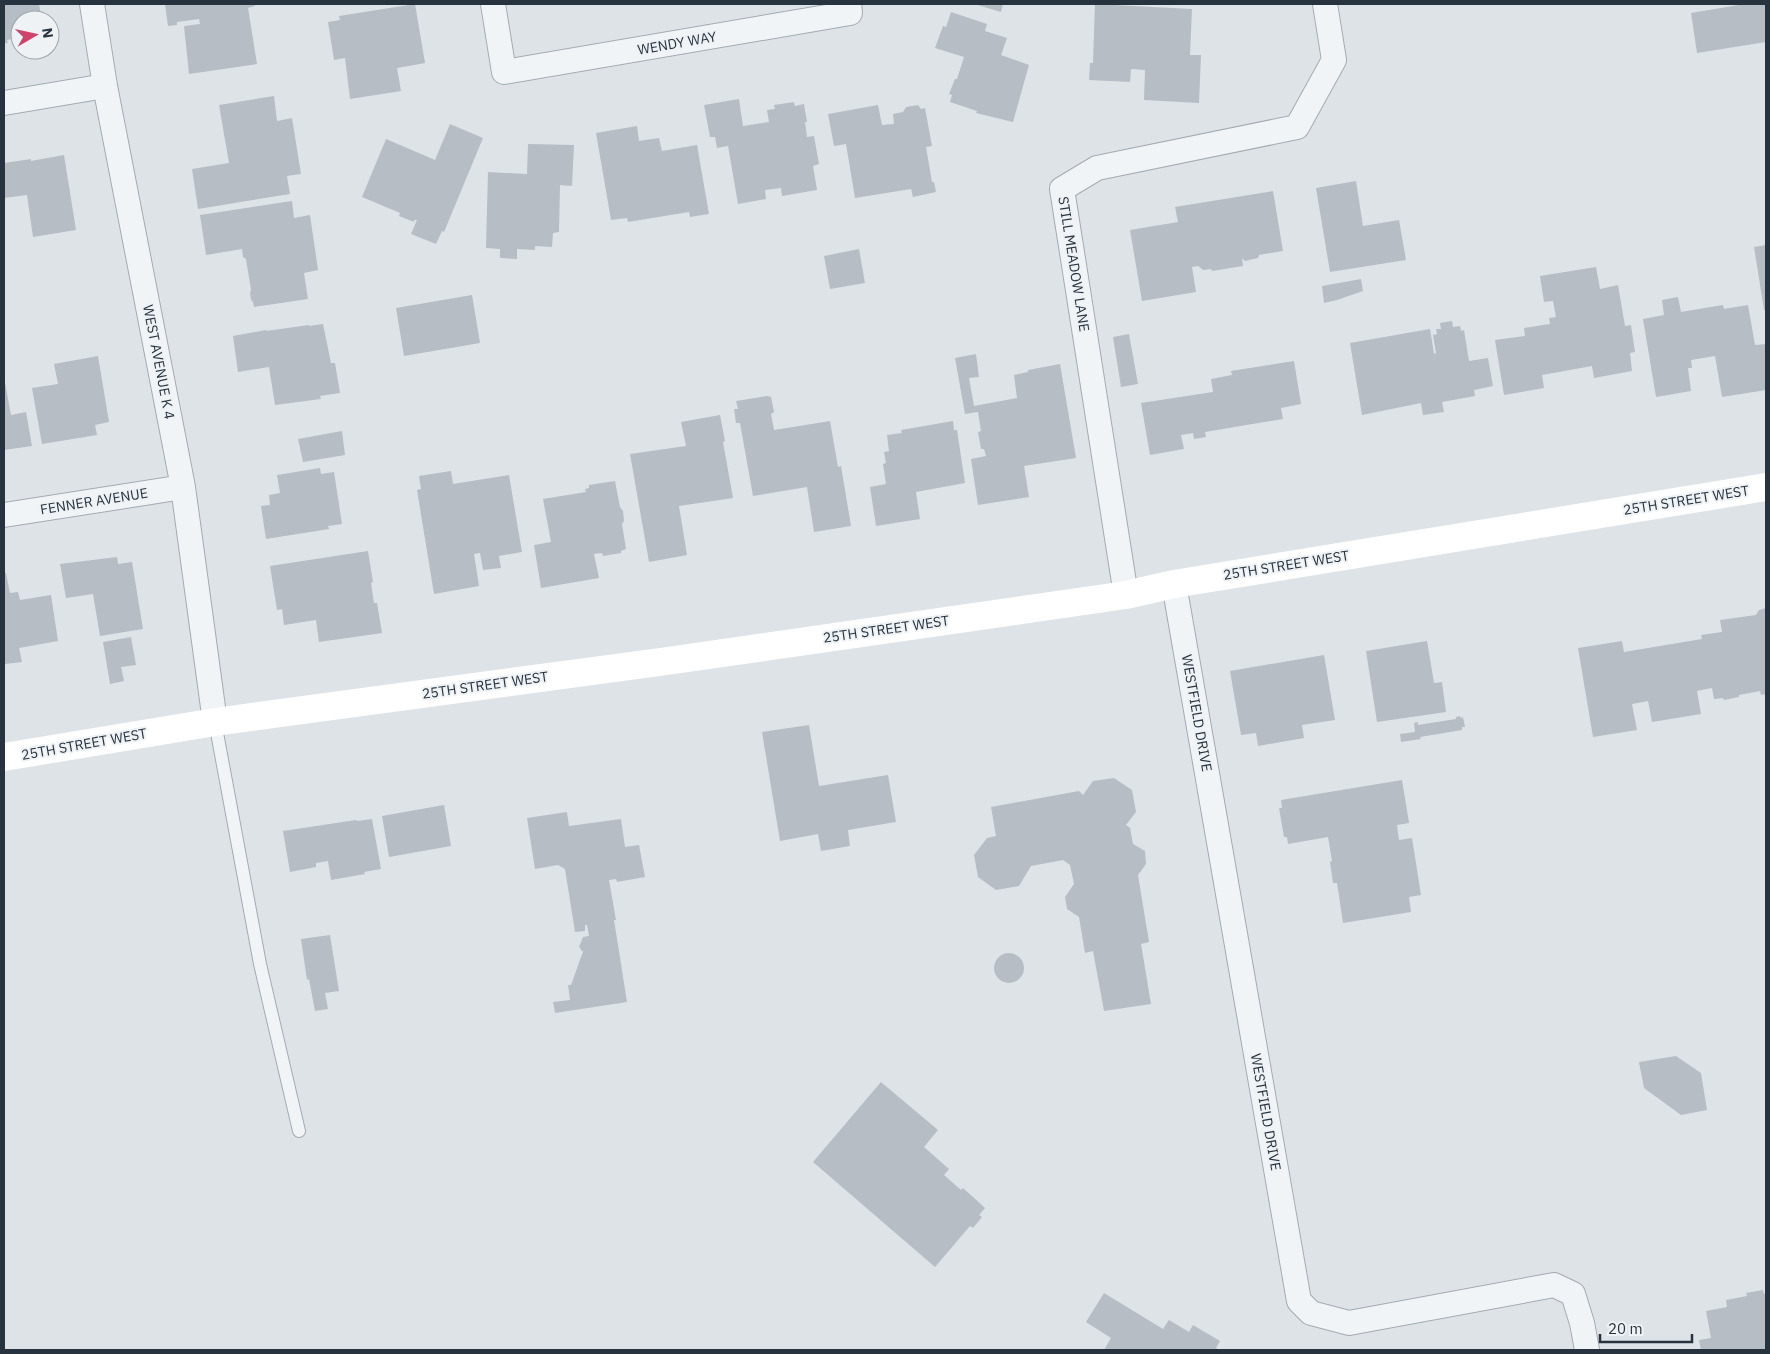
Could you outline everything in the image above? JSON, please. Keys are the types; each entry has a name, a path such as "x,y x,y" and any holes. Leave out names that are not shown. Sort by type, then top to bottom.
{"street":[{"name":"WEST AVENUE K 4","path":"92,4 105,86 183,487 215,722"},
{"name":"WENDY WAY","path":"493,4 504,72 850,8"},
{"name":"STILL MEADOW LANE","path":"1126,595 1062,189 1097,168 1297,127 1334,60 1325,4"},
{"path":"4,103 105,86"},
{"name":"FENNER AVENUE","path":"4,516 183,487"},
{"name":"25TH STREET WEST","path":"4,757 215,722 660,662 1126,595 1174,584 1766,487"},
{"name":"WESTFIELD DRIVE","path":"1174,584 1299,1301 1311,1313 1348,1323 1554,1285 1573,1294 1582,1322 1587,1350"}],"lane":[{"path":"215,722 260,964 299,1131"}],"building":[{"path":"4,4 39,4 40,10 10,10 10,39 7,40 8,43 4,43"},
{"path":"165,4 254,4 255,6 248,8 257,64 189,74 184,26 200,24 199,19 177,22 177,25 168,26"},
{"path":"415,4 425,63 397,68 401,91 350,99 345,58 334,60 328,22 340,20 339,16"},
{"path":"974,4 1003,4 1001,12"},
{"path":"1095,4 1192,9 1190,55 1201,55 1199,103 1144,100 1145,70 1131,69 1130,82 1089,80 1090,63 1093,63"},
{"path":"1745,4 1766,4 1766,42 1697,53 1691,13"},
{"path":"951,12 987,24 985,31 1007,38 1001,55 1029,65 1013,122 976,113 977,111 950,102 952,95 949,94 955,79 957,79 964,57 935,48 943,26 946,27"},
{"path":"274,96 277,121 292,118 301,174 287,176 290,194 198,209 192,169 229,163 219,105"},
{"path":"739,99 743,126 769,122 767,110 775,109 774,105 794,102 795,106 804,104 807,137 814,136 819,164 813,166 817,190 782,196 781,188 765,190 766,199 738,204 728,146 717,148 715,137 710,137 704,105"},
{"path":"878,105 882,125 894,124 893,114 903,112 906,107 918,105 921,109 925,108 932,146 926,147 932,182 934,182 936,192 913,197 911,189 855,198 846,144 834,146 828,114"},
{"path":"450,124 483,138 444,232 442,231 436,244 411,234 417,220 414,220 414,222 399,216 400,213 362,197 386,139 435,160"},
{"path":"637,126 639,141 659,138 662,151 697,145 709,214 690,217 689,212 628,222 627,218 611,220 596,133"},
{"path":"528,144 574,145 572,186 560,185 559,232 553,233 552,247 535,246 535,250 517,249 517,259 500,258 500,249 486,248 488,172 527,174"},
{"path":"64,155 76,230 33,237 27,195 4,198 4,163 31,159 31,161"},
{"path":"1356,181 1363,226 1399,220 1406,260 1330,272 1316,188"},
{"path":"1273,191 1283,251 1259,255 1258,258 1245,261 1242,258 1243,266 1212,271 1211,269 1203,270 1198,266 1192,267 1196,292 1142,301 1130,230 1178,222 1175,207"},
{"path":"292,201 294,218 310,215 318,270 304,273 308,299 254,307 251,300 246,259 243,257 242,249 206,255 200,215"},
{"path":"1766,245 1766,310 1764,310 1754,247"},
{"path":"859,249 865,283 830,289 824,256"},
{"path":"1596,267 1600,289 1618,285 1625,326 1631,325 1635,352 1630,353 1632,371 1594,378 1592,366 1542,375 1544,388 1504,395 1495,340 1525,336 1524,328 1550,324 1549,318 1556,317 1553,301 1544,302 1540,276"},
{"path":"1361,279 1363,291 1324,303 1322,286"},
{"path":"472,295 480,343 404,356 396,308"},
{"path":"1678,297 1681,312 1723,305 1724,309 1748,305 1755,345 1766,344 1766,390 1722,397 1715,356 1691,360 1692,368 1688,368 1691,391 1656,397 1643,319 1664,315 1662,300"},
{"path":"1452,321 1453,327 1460,326 1461,331 1464,330 1469,361 1488,358 1493,386 1474,390 1475,396 1442,402 1444,412 1423,415 1421,403 1362,415 1350,343 1430,329 1434,354 1436,353 1433,335 1437,334 1436,329 1441,329 1440,323"},
{"path":"323,324 331,363 335,363 340,393 320,396 321,399 275,405 269,367 238,372 233,336 266,330"},
{"path":"1129,334 1138,384 1121,387 1113,337"},
{"path":"976,354 979,377 969,378 974,406 1017,398 1014,375 1028,372 1028,370 1060,364 1076,458 1024,466 1029,497 978,505 971,459 986,456 984,449 981,449 978,432 981,431 978,412 965,414 955,358"},
{"path":"98,356 109,422 95,425 97,435 42,444 32,388 58,384 54,364"},
{"path":"1294,361 1301,404 1281,408 1283,419 1205,432 1206,437 1194,439 1193,433 1181,435 1184,449 1150,455 1141,403 1213,392 1211,379 1232,375 1231,371"},
{"path":"4,377 11,415 26,412 32,446 4,450"},
{"path":"771,397 774,412 771,414 774,430 830,421 838,467 841,466 851,526 814,532 807,487 753,496 740,423 736,423 734,409 738,409 736,401"},
{"path":"720,415 733,498 679,506 687,555 649,562 630,454 686,446 681,422"},
{"path":"953,421 954,430 957,430 965,483 916,492 920,519 876,526 870,487 886,484 883,464 886,463 884,452 889,451 887,435 902,433 901,430"},
{"path":"342,431 345,455 303,462 298,439"},
{"path":"320,468 321,474 334,472 342,524 328,526 329,529 266,539 261,506 270,505 269,495 280,493 277,475"},
{"path":"451,471 453,484 509,475 522,552 499,556 501,568 483,570 480,553 474,554 479,586 434,594 417,490 421,489 419,476"},
{"path":"615,481 620,507 623,511 624,521 622,524 626,549 621,551 621,553 603,556 602,553 594,554 599,578 541,588 534,545 551,542 543,499 586,492 585,489 589,488 589,485"},
{"path":"368,551 374,603 377,603 382,633 319,642 316,620 284,625 282,609 277,610 270,566"},
{"path":"117,557 118,564 132,562 143,629 100,636 93,594 66,598 60,564"},
{"path":"4,573 6,573 10,593 18,592 20,600 51,595 58,641 19,648 22,662 5,664 4,654"},
{"path":"1766,608 1766,694 1761,695 1760,691 1724,700 1723,698 1714,699 1712,688 1697,691 1701,714 1652,722 1648,701 1632,704 1637,730 1593,737 1578,648 1622,641 1624,652 1702,639 1701,635 1722,632 1720,620 1756,615 1759,610"},
{"path":"131,637 136,665 121,667 124,681 110,684 103,642"},
{"path":"1427,641 1434,683 1442,682 1446,712 1377,722 1366,651"},
{"path":"1324,655 1335,720 1302,725 1304,738 1258,746 1256,733 1241,735 1230,671"},
{"path":"1460,716 1461,718 1463,717 1465,727 1462,727 1462,730 1401,742 1400,734 1415,732 1414,723 1418,722 1418,725 1456,719 1456,717"},
{"path":"809,725 819,786 888,775 896,822 848,830 850,846 821,851 818,834 780,841 762,732"},
{"path":"1114,778 1132,790 1136,812 1126,825 1130,828 1133,844 1145,851 1146,864 1138,875 1149,942 1141,944 1151,1004 1104,1011 1093,951 1085,953 1079,917 1067,909 1065,897 1074,884 1070,865 1063,860 1031,866 1019,886 996,890 978,877 974,855 987,838 996,836 991,807 1079,791 1083,795 1093,781"},
{"path":"1402,780 1409,823 1397,825 1399,840 1412,838 1421,895 1409,897 1411,912 1343,923 1337,883 1333,883 1328,837 1288,844 1287,837 1284,837 1279,808 1282,808 1281,800"},
{"path":"444,805 451,846 389,857 382,816"},
{"path":"567,812 569,826 621,819 625,847 639,845 645,877 617,882 616,879 609,880 627,1002 555,1013 553,1002 570,1000 568,985 571,985 583,952 579,947 583,937 589,936 587,925 585,925 585,931 575,932 565,869 558,865 535,869 527,818"},
{"path":"372,819 381,869 331,880 328,861 316,863 316,867 290,872 283,831"},
{"path":"330,935 339,991 325,993 328,1009 315,1011 309,979 307,980 301,939"},
{"path":"1009,953 1020,957 1024,968 1020,979 1009,983 998,979 994,968 998,957"},
{"path":"1676,1056 1701,1073 1707,1110 1681,1115 1644,1088 1639,1062"},
{"path":"881,1082 938,1130 924,1147 949,1169 944,1175 961,1190 963,1188 985,1208 979,1215 982,1217 973,1228 970,1226 935,1267 813,1162"},
{"path":"1763,1290 1764,1294 1766,1294 1766,1349 1701,1350 1699,1340 1711,1338 1706,1311 1727,1307 1726,1300 1747,1296 1746,1293"},
{"path":"1104,1293 1163,1329 1169,1320 1189,1332 1193,1325 1220,1341 1216,1348 1219,1350 1104,1350 1111,1338 1086,1322"}]}
